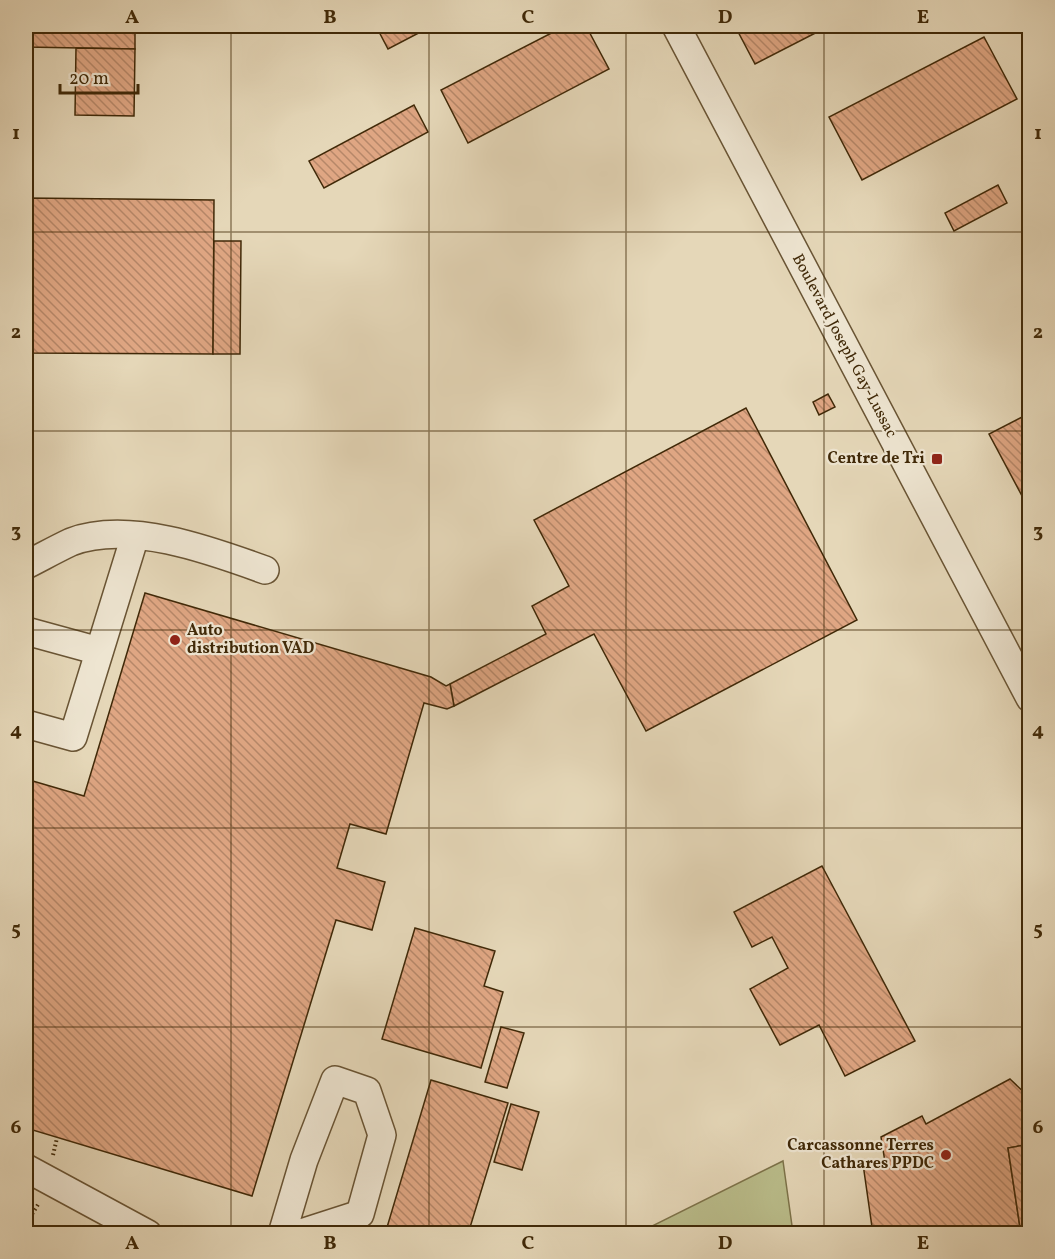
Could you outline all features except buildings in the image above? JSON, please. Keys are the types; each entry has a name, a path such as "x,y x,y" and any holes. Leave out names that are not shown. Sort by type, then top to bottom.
{"street":[{"name":"Boulevard Joseph Gay-Lussac","path":"676,26 1029,698"},
{"path":"26,565 73,542 122,534 206,549 265,570"},
{"path":"26,724 73,737 135,536"},
{"path":"26,631 99,651"},
{"path":"282,1233 304,1160 335,1080 367,1091 382,1136 360,1214 298,1233"},
{"path":"26,1168 148,1233"}],"path":[{"path":"37,1233 31,1226 31,1219 39,1202"}],"green space":[{"path":"783,1161 793,1233 643,1233 642,1231"}],"place":[{"name":"Centre de Tri","path":"937,459"},
{"name":"Auto distribution VAD","path":"175,640"},
{"name":"Carcassonne Terres Cathares PPDC","path":"946,1155"}]}
